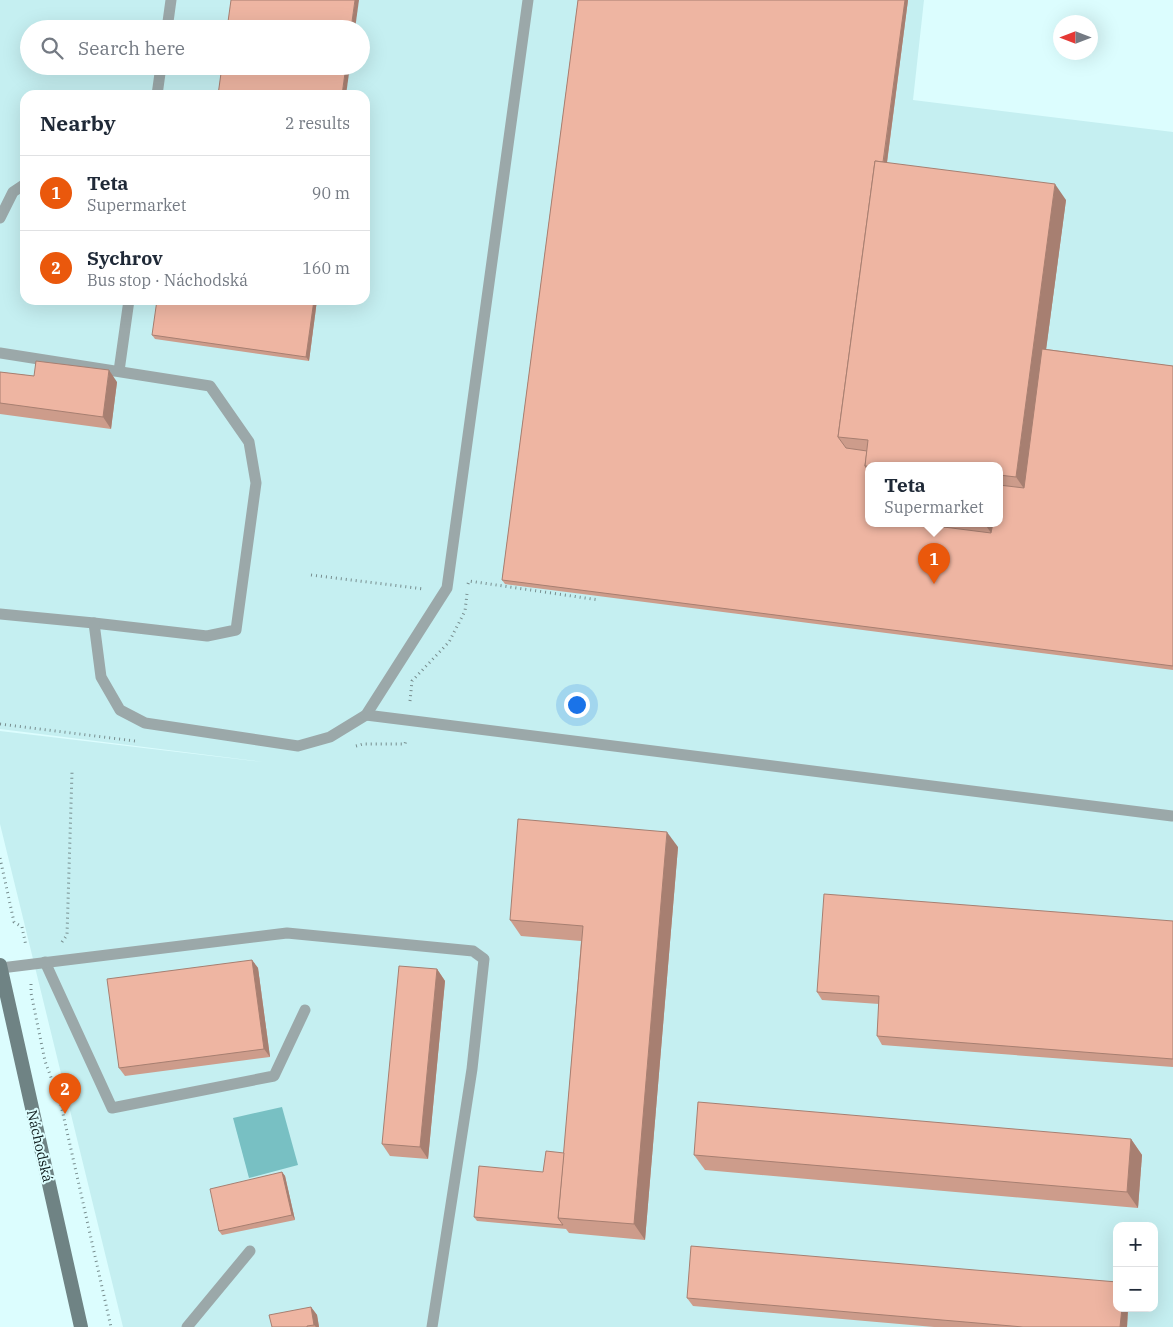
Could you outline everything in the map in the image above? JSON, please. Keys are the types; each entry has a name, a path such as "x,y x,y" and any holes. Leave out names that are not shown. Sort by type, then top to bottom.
{"main road":[{"name":"Náchodská","path":"0,966 80,1327"}],"lane":[{"path":"168,20 171,0"},
{"path":"94,623 101,677 120,710 145,723 298,746 330,737 366,715 447,588 528,0"},
{"path":"158,90 160,75"},
{"path":"0,218 13,192 20,187"},
{"path":"118,371 127,305"},
{"path":"0,353 210,386 249,442 256,483 236,630 207,636 0,614"},
{"path":"366,715 1172,816"},
{"path":"0,966 287,933 473,951 484,959 472,1069 432,1327"},
{"path":"45,962 112,1108 274,1076 305,1010"},
{"path":"187,1327 250,1251"}],"path":[{"path":"45,962 67,935 72,772"},
{"path":"0,858 14,922 22,927 30,964 31,993 45,1061 61,1105 111,1327"}],"shaded area":[{"path":"0,0 924,0 913,100 1173,132 1173,1327 123,1327 0,824 0,731 263,762 0,729"},
{"path":"282,1107 298,1165 249,1178 233,1118"}],"building":[{"path":"231,0 355,0 352,20 228,20"},
{"path":"578,0 905,0 883,162 875,161 838,437 846,448 867,451 865,462 865,527 944,527 991,533 992,527 1003,527 1003,485 1024,488 1042,349 1173,366 1173,666 502,580"},
{"path":"221,75 345,75 343,90 219,90"},
{"path":"875,161 1055,184 1016,477 1003,475 1003,462 865,462 868,440 838,437"},
{"path":"156,305 313,305 306,357 152,335"},
{"path":"36,361 109,370 103,417 0,403 0,372 34,376"},
{"path":"518,819 667,832 634,1224 558,1218 583,926 510,920"},
{"path":"824,894 1173,921 1173,1059 877,1036 879,996 817,992"},
{"path":"252,960 264,1049 119,1068 107,979"},
{"path":"399,966 437,969 420,1147 382,1144"},
{"path":"698,1102 1131,1139 1127,1192 694,1155"},
{"path":"546,1151 564,1153 558,1218 563,1225 474,1217 479,1166 543,1172"},
{"path":"282,1172 292,1215 219,1231 210,1189"},
{"path":"691,1246 1113,1282 1113,1312 1122,1312 1120,1327 1023,1327 687,1298"},
{"path":"311,1307 314,1325 307,1327 272,1327 269,1315"}],"place":[{"name":"Teta","path":"934,584"},
{"name":"Sychrov","path":"65,1114"}]}
